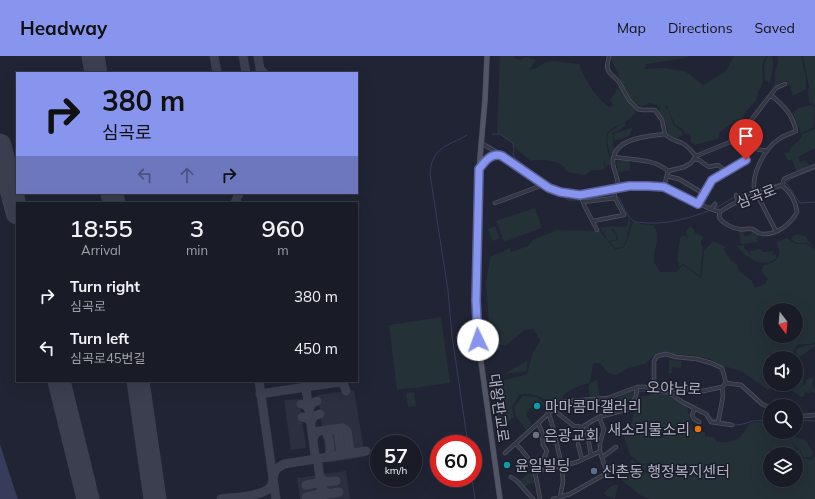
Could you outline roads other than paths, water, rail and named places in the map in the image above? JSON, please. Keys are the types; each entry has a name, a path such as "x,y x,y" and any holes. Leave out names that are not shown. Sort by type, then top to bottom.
{"main road":[{"name":"대왕판교로","path":"486,56 485,100 479,169 476,301 478,340 500,499"},
{"path":"479,169 486,160 492,156 497,154 502,156"}],"street":[{"path":"608,56 607,67 609,72 616,77 629,100 638,109 655,110 662,120 665,134 675,141 681,142 696,156"},
{"path":"668,171 684,167 692,163 696,156 722,146 731,140 734,133 742,125 749,123 776,88 785,84"},
{"path":"771,95 790,114 796,132 779,138 767,150 756,170 753,187 776,231"},
{"path":"618,188 618,180 613,163 614,156 621,144 638,138 665,134"},
{"path":"731,140 749,149 755,148 767,150"},
{"name":"심곡로","path":"481,143 543,185 582,199 618,188 638,186 664,187 698,204 720,212 738,200 756,193 782,186 784,179 815,166"},
{"path":"698,204 712,180 746,160 749,149"},
{"path":"614,156 651,162 662,166 668,171"},
{"path":"694,159 699,160 710,167 718,165 726,171"},
{"path":"664,187 668,171"},
{"path":"667,176 683,181 701,192 703,195"},
{"path":"495,203 543,185"},
{"path":"720,212 718,217 720,220 736,228 754,229 760,234 783,229 797,212 793,199 782,186"},
{"path":"593,221 624,215 615,198 614,189"},
{"path":"736,195 738,200"},
{"path":"596,230 582,199 615,198"},
{"path":"712,210 715,204"},
{"path":"654,389 654,361 657,356 666,354 676,357 697,359 722,368 726,383 741,385 763,404"},
{"name":"오야남로","path":"505,453 538,423 548,412 550,407 558,402 608,398 638,387 666,391 683,389 703,391 722,387 726,383"},
{"path":"560,497 563,482 561,467 553,427 548,412 555,411 577,427 582,427 599,417 629,409 636,396 638,387"},
{"name":"오야남로","path":"718,423 723,396 722,387"},
{"path":"666,391 684,403 706,414 711,422 732,425"},
{"path":"693,407 694,410 692,414 694,419 699,422"},
{"path":"803,416 815,415"},
{"path":"552,499 570,494 607,473 600,452 600,443 604,429 599,417"},
{"path":"538,423 542,432 543,444 547,451 544,458"},
{"path":"586,425 591,455"},
{"path":"516,444 526,454 536,472 540,499"},
{"path":"578,444 582,460"},
{"path":"602,457 616,447"},
{"path":"536,472 561,467 600,452"},
{"path":"606,470 614,466 623,466"},
{"path":"511,477 517,481 534,499"}],"water":[{"path":"0,444 15,491 18,499 0,499"}],"waterway":[{"path":"492,134 500,134 513,143 513,154 515,158 540,177"},
{"path":"467,135 447,145 437,153 431,165 430,174 448,291 452,336 467,435"},
{"path":"787,182 792,178 815,169"},
{"path":"756,190 781,183"},
{"path":"785,183 800,203 815,202"},
{"path":"714,209 733,198 753,191"},
{"path":"583,200 613,195"},
{"path":"563,196 568,200 580,200"},
{"path":"617,196 629,217 633,221 637,222 655,223 672,221 688,218 711,210"},
{"path":"638,392 643,391 656,394 667,394"},
{"path":"672,393 695,406"},
{"path":"708,414 712,419 716,420"},
{"path":"803,420 815,421"},
{"path":"721,421 731,423"},
{"path":"734,425 763,421"},
{"path":"473,487 475,499"}],"place":[{"name":"마마콤마갤러리","path":"537,406"},
{"name":"새소리물소리","path":"698,429"},
{"name":"은광교회","path":"536,435"},
{"name":"윤일빌딩","path":"507,465"},
{"name":"신촌동 행정복지센터","path":"594,471"}]}
